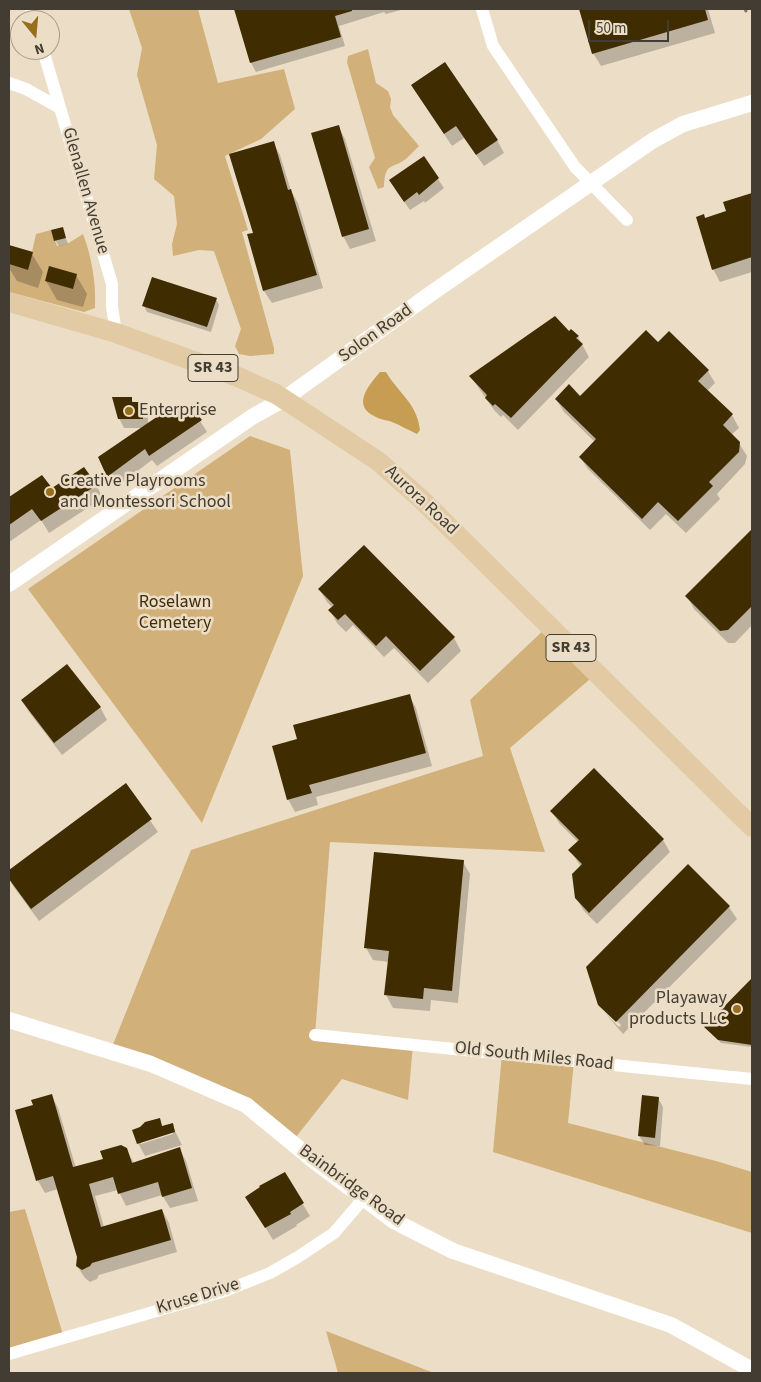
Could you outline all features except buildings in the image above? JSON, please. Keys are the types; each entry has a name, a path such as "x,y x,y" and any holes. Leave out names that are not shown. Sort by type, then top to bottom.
{"main road":[{"name":"Aurora Road","path":"9,302 116,333 238,377 284,399 378,460 421,499 752,827"}],"street":[{"path":"482,9 493,46 575,167 627,220"},
{"name":"Glenallen Avenue","path":"46,60 112,284 112,307 116,333"},
{"path":"9,84 26,89 60,108"},
{"name":"Solon Road","path":"9,584 252,417 284,399 436,290 652,142 683,124 752,103"},
{"name":"Bainbridge Road","path":"9,1020 151,1064 246,1105 313,1160 394,1221 453,1251 671,1325 752,1370"},
{"name":"Old South Miles Road","path":"315,1035 752,1079"},
{"name":"Kruse Drive","path":"9,1354 225,1291 270,1273 334,1234 364,1198"}],"green space":[{"path":"129,9 198,9 218,83 284,69 295,109 261,139 225,156 248,230 242,232 274,348 274,354 250,356 239,354 235,346 241,329 214,251 199,250 173,256 172,244 177,224 174,196 154,179 157,145 137,75 142,48"},
{"path":"368,49 376,83 388,91 393,115 419,146 402,162 390,167 386,173 384,187 378,189 369,167 375,158 347,62 348,56"},
{"path":"51,230 57,246 67,244 83,234 93,271 95,308 84,312 9,292 9,264 28,270 36,234"},
{"name":"Roselawn Cemetery","path":"250,436 290,450 303,576 202,823 28,589"},
{"path":"549,625 597,673 510,748 545,852 330,842 315,1035 413,1045 408,1100 342,1079 292,1142 246,1105 110,1052 191,850 483,756 470,700"},
{"path":"502,1054 574,1061 568,1123 752,1172 752,1233 493,1152"},
{"path":"25,1209 64,1338 9,1354 9,1212"},
{"path":"326,1331 434,1373 338,1373"}],"shaded area":[{"path":"380,372 386,372 411,406 420,430 417,434 395,423 378,418 364,407 364,396 367,389"}],"place":[{"name":"Enterprise","path":"129,411"},
{"name":"Creative Playrooms and Montessori School","path":"50,492"},
{"name":"Playaway products LLC","path":"737,1009"}]}
